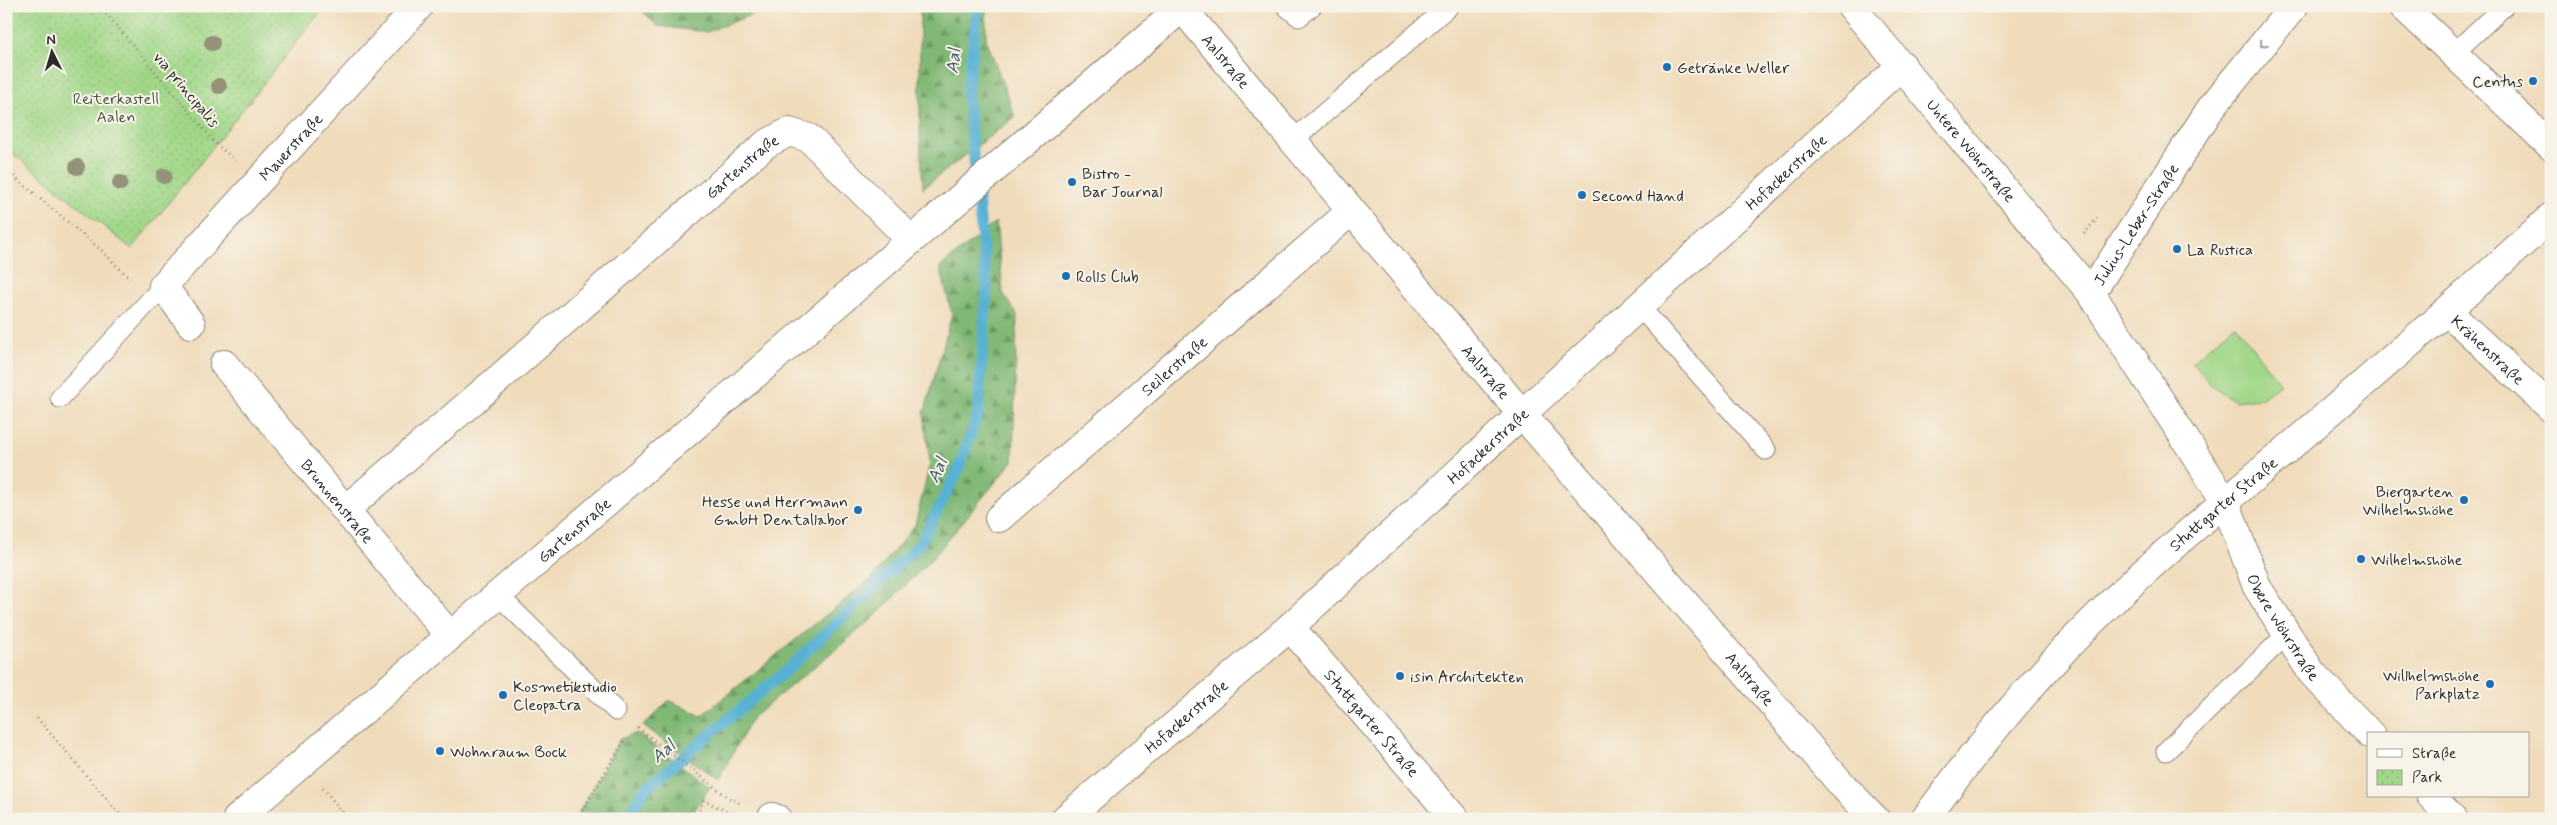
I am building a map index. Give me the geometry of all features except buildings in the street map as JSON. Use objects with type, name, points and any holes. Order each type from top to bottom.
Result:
[{"type":"street","name":"Mauerstraße","points":[[163,286],[419,6]]},
{"type":"street","name":"Untere Wöhrstraße","points":[[1851,6],[2091,293]]},
{"type":"street","name":"Julius-Leber-Straße","points":[[2225,502],[2091,293],[2211,108],[2294,6]]},
{"type":"street","points":[[2403,6],[2551,146]]},
{"type":"street","name":"Aalstraße","points":[[1183,7],[1350,212],[1521,414],[1844,787],[1875,819]]},
{"type":"street","name":"Gartenstraße","points":[[237,819],[1183,7]]},
{"type":"street","name":"Hofackerstraße","points":[[1065,819],[1290,627],[1902,65]]},
{"type":"street","name":"Gartenstraße","points":[[346,509],[503,375],[758,150],[789,132],[809,138],[910,240]]},
{"type":"street","name":"Seilerstraße","points":[[999,518],[1350,212]]},
{"type":"street","name":"Stuttgarter Straße","points":[[1925,819],[2010,709],[2064,650],[2169,548],[2448,312],[2551,217]]},
{"type":"street","points":[[163,286],[191,324]]},
{"type":"street","name":"Krähenstraße","points":[[2448,312],[2551,408]]},
{"type":"street","name":"Brunnenstraße","points":[[224,364],[450,636]]},
{"type":"street","name":"Obere Wöhrstraße","points":[[2225,502],[2257,587],[2312,673],[2368,732]]},
{"type":"street","name":"Stuttgarter Straße","points":[[1290,627],[1455,819]]},
{"type":"street","points":[[2433,798],[2453,819]]},
{"type":"lane","points":[[1286,6],[1299,18],[1312,6]]},
{"type":"lane","points":[[1292,141],[1449,6]]},
{"type":"lane","points":[[2454,53],[2504,6]]},
{"type":"lane","name":"Mauerstraße","points":[[60,398],[163,286]]},
{"type":"lane","points":[[1639,306],[1766,450]]},
{"type":"lane","points":[[498,596],[616,710]]},
{"type":"lane","points":[[2166,751],[2287,634]]},
{"type":"path","name":"via principalis","points":[[100,6],[216,144],[260,182]]},
{"type":"path","points":[[6,170],[113,263]]},
{"type":"path","points":[[37,718],[124,819]]},
{"type":"path","points":[[634,724],[729,798]]},
{"type":"path","points":[[577,819],[629,733]]},
{"type":"path","points":[[302,764],[348,819]]},
{"type":"path","points":[[695,819],[704,800],[741,819]]},
{"type":"green space","name":"Reiterkastell Aalen","points":[[6,6],[325,6],[132,249],[6,148]]},
{"type":"green space","points":[[638,6],[774,6],[707,32],[657,26]]},
{"type":"green space","points":[[920,6],[986,6],[986,38],[1015,117],[923,188],[920,136]]},
{"type":"green space","points":[[996,222],[1003,293],[1017,315],[1013,461],[932,559],[870,621],[753,717],[718,780],[643,726],[669,700],[701,716],[872,578],[915,525],[930,463],[924,414],[952,314],[940,267]]},
{"type":"green space","points":[[2235,324],[2280,384],[2260,398],[2235,401],[2211,385],[2192,362]]},
{"type":"green space","points":[[637,733],[710,787],[689,819],[575,819],[620,739]]},
{"type":"waterway","name":"Aal","points":[[627,819],[645,789],[786,671],[920,544],[957,473],[978,414],[987,288],[967,92],[978,6]]},
{"type":"place","name":"Getränke Weller","points":[[1667,67]]},
{"type":"place","name":"Centus","points":[[2533,81]]},
{"type":"place","name":"Bistro - Bar Journal","points":[[1072,182]]},
{"type":"place","name":"Second Hand","points":[[1582,195]]},
{"type":"place","name":"La Rustica","points":[[2177,249]]},
{"type":"place","name":"Rolls Club","points":[[1066,276]]},
{"type":"place","name":"Biergarten Wilhelmshöhe","points":[[2464,500]]},
{"type":"place","name":"Hesse und Herrmann GmbH Dentallabor","points":[[858,510]]},
{"type":"place","name":"Wilhelmshöhe","points":[[2361,559]]},
{"type":"place","name":"isin Architekten","points":[[1400,676]]},
{"type":"place","name":"Willhelmshöhe Parkplatz","points":[[2490,684]]},
{"type":"place","name":"Kosmetikstudio Cleopatra","points":[[503,695]]},
{"type":"place","name":"Wohnraum Bock","points":[[440,751]]}]
